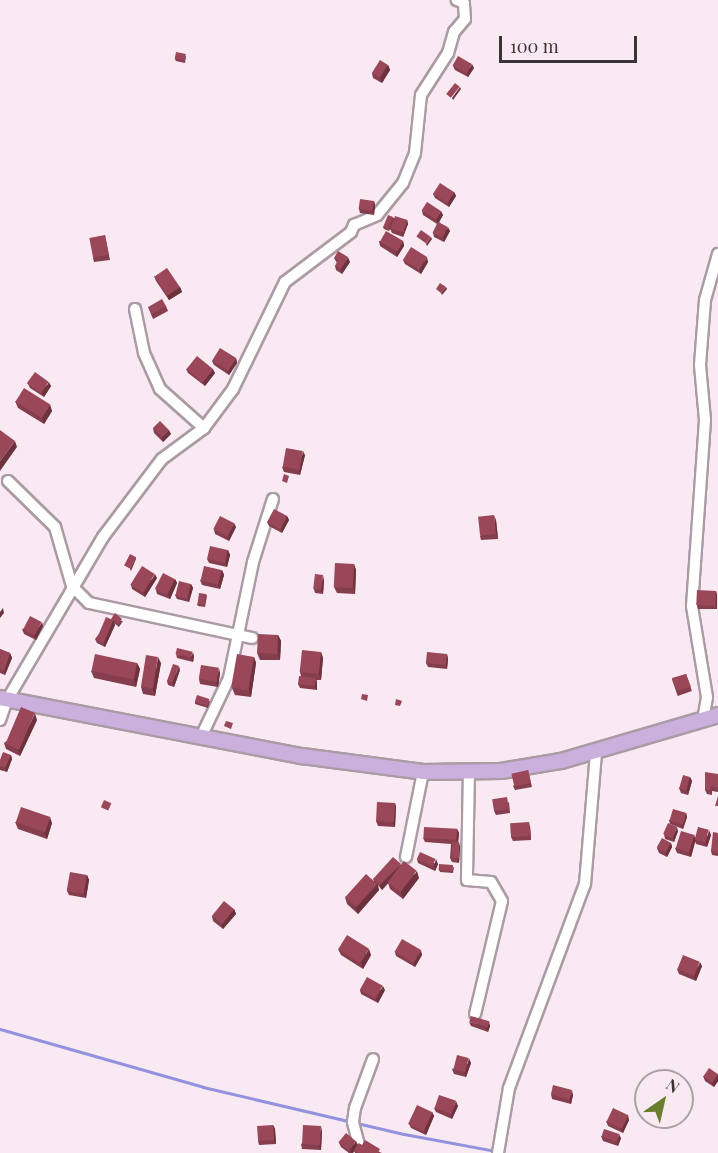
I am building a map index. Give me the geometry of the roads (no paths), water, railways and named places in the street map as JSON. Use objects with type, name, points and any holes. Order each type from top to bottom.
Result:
[{"type":"main road","points":[[3,699],[302,756],[423,772],[501,771],[596,754],[718,716]]},
{"type":"street","points":[[0,720],[3,699],[103,537],[162,459],[204,428],[233,389],[285,282],[351,232],[354,225],[377,215],[403,183],[415,153],[421,95],[448,53],[454,32],[465,19],[464,3],[457,0]]},
{"type":"street","points":[[703,720],[707,697],[692,606],[705,420],[701,354],[705,300],[718,254]]},
{"type":"street","points":[[135,309],[144,353],[160,389],[204,428]]},
{"type":"street","points":[[8,481],[55,527],[72,585],[89,603],[252,638]]},
{"type":"street","points":[[201,737],[229,678],[240,635],[253,561],[273,499]]},
{"type":"street","points":[[498,1153],[509,1088],[585,884],[596,754]]},
{"type":"street","points":[[470,771],[467,880],[491,882],[502,902],[475,1014]]},
{"type":"street","points":[[406,857],[423,772]]},
{"type":"street","points":[[355,1153],[359,1145],[353,1122],[355,1108],[373,1059]]},
{"type":"waterway","points":[[0,1029],[203,1087],[404,1134],[496,1151]]}]
